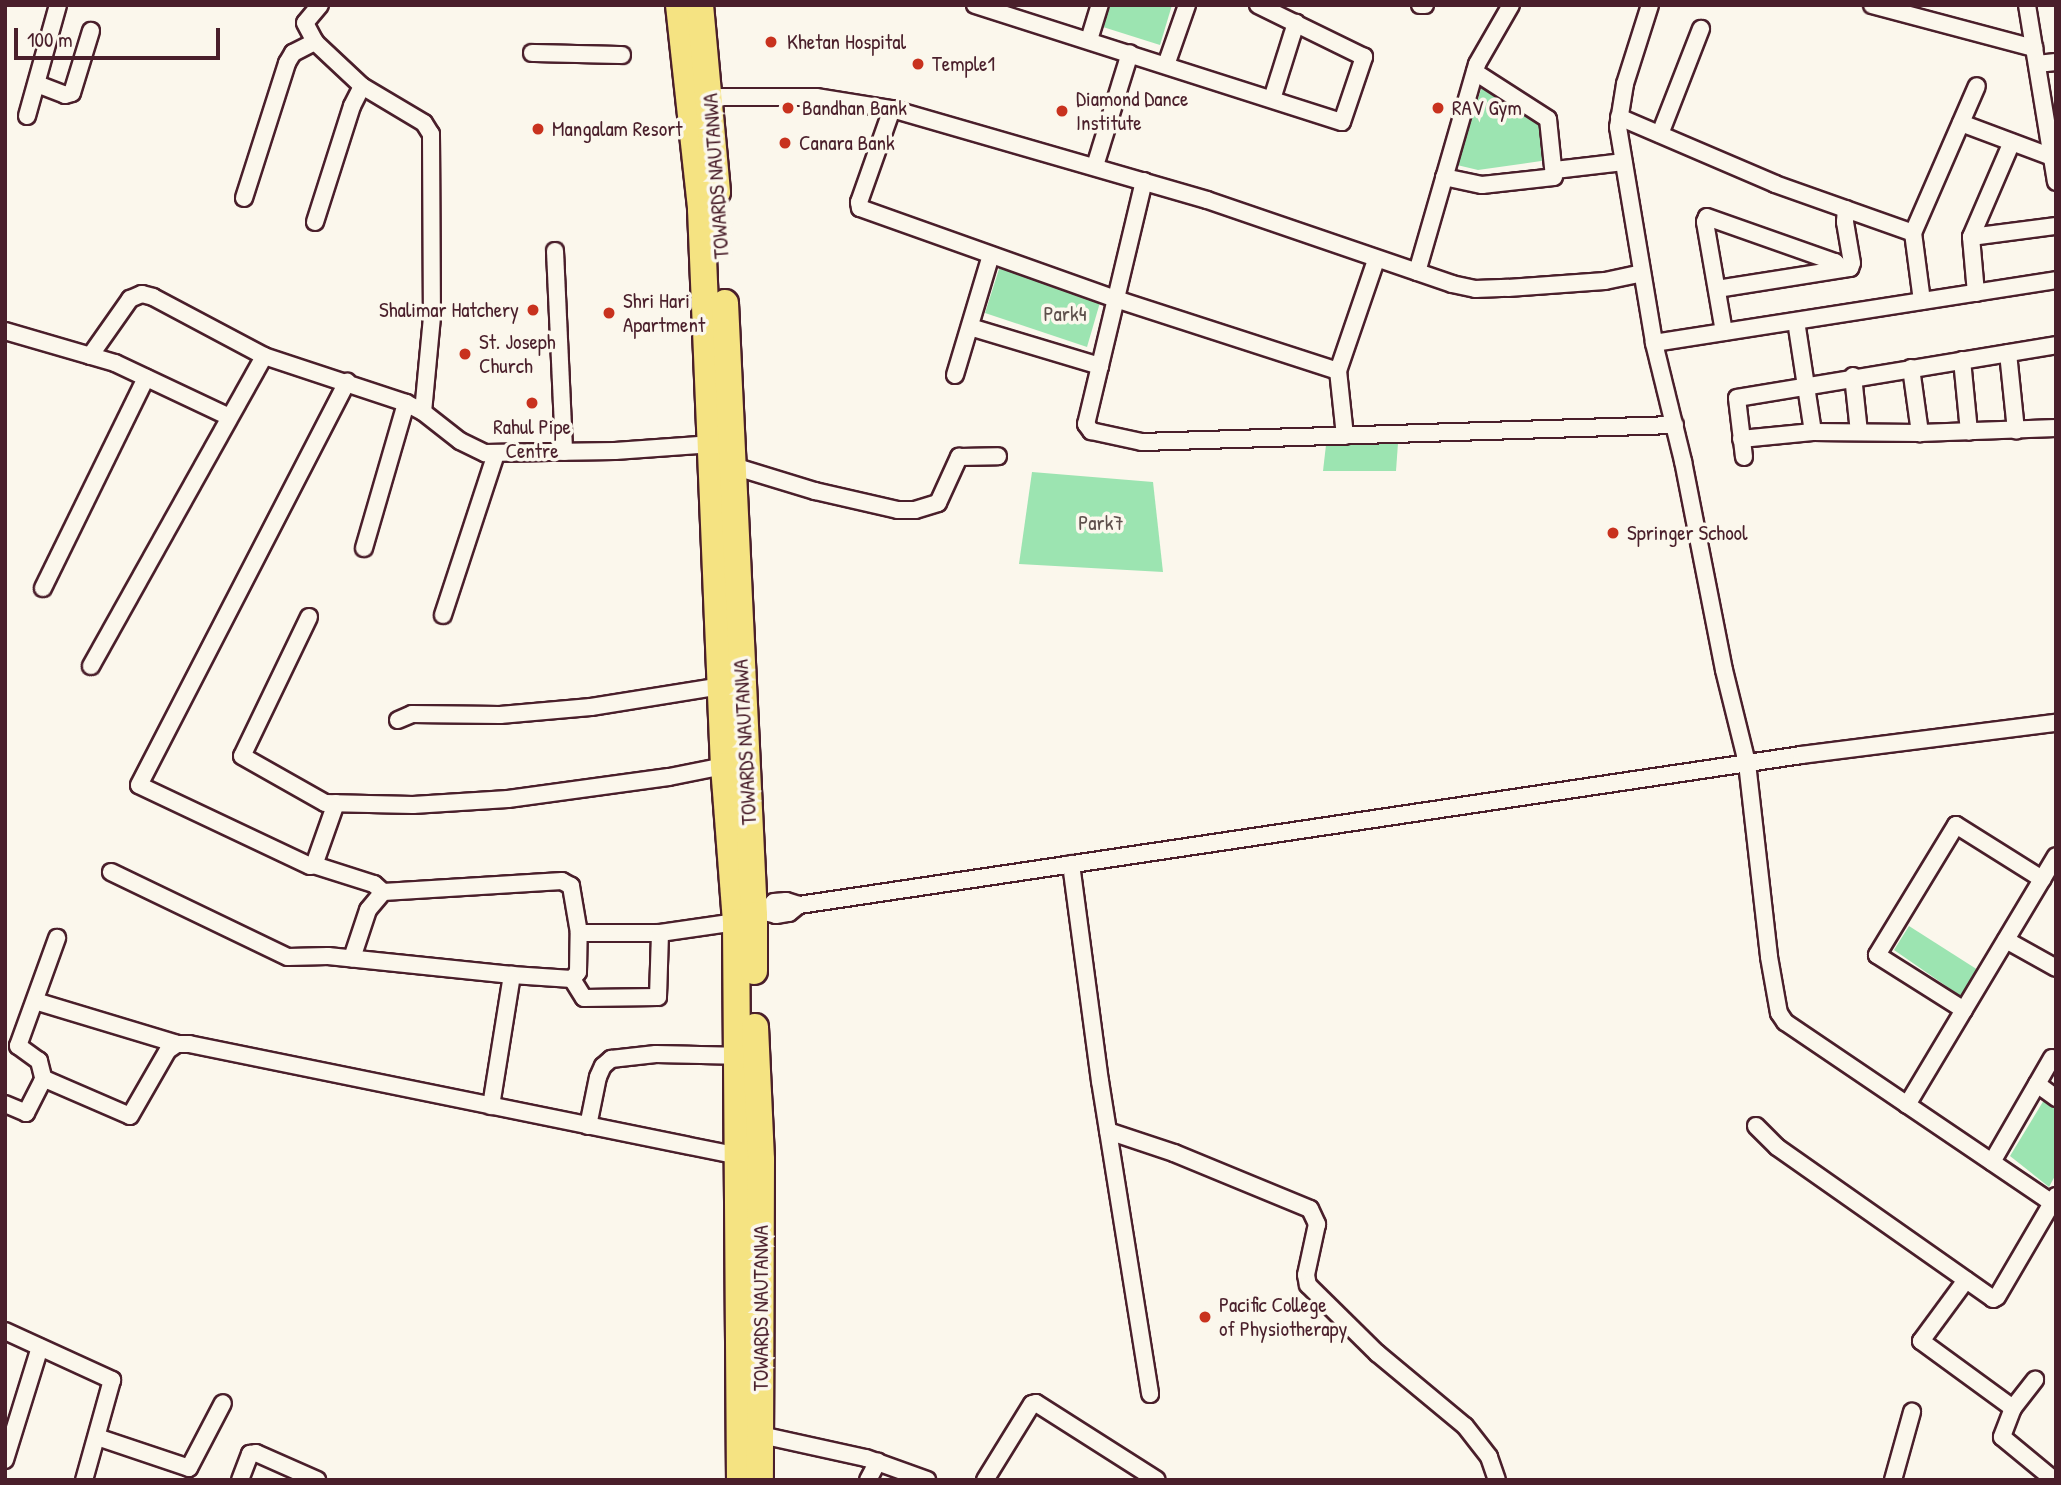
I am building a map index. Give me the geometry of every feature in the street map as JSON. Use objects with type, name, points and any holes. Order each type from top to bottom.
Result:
[{"type":"main road","points":[[679,5],[701,209],[713,444],[724,766],[752,916]]},
{"type":"main road","name":"TOWARDS NAUTANWA","points":[[700,5],[710,97],[728,352],[752,916],[746,1056],[761,1435],[760,1480]]},
{"type":"main road","points":[[740,1480],[750,1158]]},
{"type":"street","points":[[27,116],[58,5]]},
{"type":"street","points":[[320,5],[305,23],[315,42],[362,86],[424,123],[431,134],[432,317],[423,412]]},
{"type":"street","points":[[975,5],[1342,122],[1364,59],[1362,55],[1258,5]]},
{"type":"street","points":[[1089,40],[1100,5]]},
{"type":"street","points":[[1166,65],[1187,5]]},
{"type":"street","points":[[1417,272],[1475,72],[1489,41],[1511,5]]},
{"type":"street","points":[[1650,5],[1625,84],[1618,127],[1654,343],[1675,425],[1747,763],[1769,957],[1779,1013],[1785,1022],[1907,1105],[1992,1162],[2054,1199],[1997,1297],[1993,1299],[1777,1147],[1756,1126]]},
{"type":"street","points":[[1872,5],[2056,62]]},
{"type":"street","points":[[2028,5],[2036,56],[2051,120],[2054,169]]},
{"type":"street","points":[[1272,99],[1296,23]]},
{"type":"street","points":[[1660,134],[1701,29]]},
{"type":"street","points":[[37,84],[65,95],[72,93],[91,31]]},
{"type":"street","points":[[244,198],[287,63],[293,53],[315,42]]},
{"type":"street","points":[[532,52],[622,55]]},
{"type":"street","points":[[1095,166],[1130,53]]},
{"type":"street","points":[[1444,177],[1482,185],[1550,179],[1555,170],[1548,119],[1475,72]]},
{"type":"street","points":[[315,222],[352,106],[362,86]]},
{"type":"street","points":[[1922,301],[1913,233],[1977,86]]},
{"type":"street","points":[[710,97],[816,96],[892,109],[1144,181],[1376,260],[1475,289],[1605,281],[1642,273]]},
{"type":"street","points":[[892,109],[859,202],[860,208],[1116,299],[1338,371]]},
{"type":"street","points":[[1619,117],[1775,184],[1913,233]]},
{"type":"street","points":[[1961,123],[2012,142],[2054,169]]},
{"type":"street","points":[[1976,293],[1971,237],[2012,142]]},
{"type":"street","points":[[1555,170],[1624,162]]},
{"type":"street","points":[[1144,181],[1086,424],[1091,431],[1142,442],[1675,425]]},
{"type":"street","points":[[1717,289],[1850,268],[1852,263],[1844,222],[1846,209]]},
{"type":"street","points":[[1724,332],[1704,222],[1707,217],[1835,262],[1842,269]]},
{"type":"street","points":[[1971,237],[2056,226]]},
{"type":"street","points":[[555,251],[564,452]]},
{"type":"street","points":[[955,375],[991,255]]},
{"type":"street","points":[[1345,436],[1338,371],[1376,260]]},
{"type":"street","points":[[1654,343],[2056,280]]},
{"type":"street","points":[[90,356],[130,299],[142,294],[264,356],[406,403],[474,449],[496,454],[713,444]]},
{"type":"street","points":[[1796,321],[1813,432]]},
{"type":"street","points":[[970,327],[1100,366]]},
{"type":"street","points":[[5,331],[90,356],[146,378],[229,417]]},
{"type":"street","points":[[1744,457],[1736,398],[1853,376],[2056,345]]},
{"type":"street","points":[[2008,353],[2016,431]]},
{"type":"street","points":[[91,666],[264,356]]},
{"type":"street","points":[[1962,360],[1969,432]]},
{"type":"street","points":[[1911,368],[1920,433]]},
{"type":"street","points":[[1853,376],[1859,432]]},
{"type":"street","points":[[43,588],[146,378]]},
{"type":"street","points":[[347,382],[139,785],[310,866],[374,884],[383,892],[562,881],[571,886],[579,933],[578,972],[572,979]]},
{"type":"street","points":[[364,548],[406,403]]},
{"type":"street","points":[[1741,439],[1813,432],[1920,433],[2056,428]]},
{"type":"street","points":[[443,615],[496,454]]},
{"type":"street","points":[[733,466],[815,491],[898,510],[915,510],[938,503],[959,457],[998,456]]},
{"type":"street","points":[[309,617],[242,755],[324,803],[413,805],[508,799],[669,777],[724,766]]},
{"type":"street","points":[[398,720],[412,714],[500,715],[580,708],[722,686]]},
{"type":"street","points":[[579,933],[660,933],[752,916],[774,902],[786,901],[799,905],[1747,763],[2056,723]]},
{"type":"street","points":[[314,865],[336,803]]},
{"type":"street","points":[[1964,1010],[1877,956],[1891,932],[1956,825],[2042,878]]},
{"type":"street","points":[[1907,1105],[2056,856]]},
{"type":"street","points":[[1071,864],[1108,1130],[1150,1394]]},
{"type":"street","points":[[111,872],[288,957],[352,958],[572,979]]},
{"type":"street","points":[[352,958],[368,910],[383,892]]},
{"type":"street","points":[[572,979],[584,998],[652,1000],[658,997],[660,933]]},
{"type":"street","points":[[5,1104],[26,1113],[44,1081],[39,1061],[18,1046],[57,938]]},
{"type":"street","points":[[2006,940],[2056,968]]},
{"type":"street","points":[[491,1106],[512,975]]},
{"type":"street","points":[[35,1001],[177,1044],[190,1044],[750,1158]]},
{"type":"street","points":[[44,1081],[130,1116],[167,1050],[177,1044]]},
{"type":"street","points":[[589,1126],[598,1077],[603,1066],[611,1059],[656,1054],[746,1056]]},
{"type":"street","points":[[1992,1162],[2052,1058]]},
{"type":"street","points":[[2037,1084],[2056,1098]]},
{"type":"street","points":[[1108,1130],[1174,1153],[1310,1209],[1317,1224],[1306,1275],[1308,1285],[1377,1353],[1465,1426],[1489,1457],[1497,1480]]},
{"type":"street","points":[[1966,1280],[1921,1341],[2013,1408]]},
{"type":"street","points":[[5,1331],[112,1381],[84,1480]]},
{"type":"street","points":[[5,1460],[40,1347]]},
{"type":"street","points":[[2035,1380],[2013,1408],[2002,1437],[2054,1480]]},
{"type":"street","points":[[97,1437],[188,1468],[223,1403]]},
{"type":"street","points":[[985,1480],[1032,1404],[1036,1403],[1157,1480]]},
{"type":"street","points":[[1893,1480],[1912,1412]]},
{"type":"street","points":[[761,1435],[878,1461],[927,1480]]},
{"type":"street","points":[[240,1480],[250,1454],[256,1453],[317,1480]]},
{"type":"street","points":[[868,1480],[878,1461]]},
{"type":"green space","points":[[1109,5],[1172,5],[1160,45],[1103,27]]},
{"type":"green space","points":[[1483,83],[1543,123],[1548,160],[1478,170],[1457,165]]},
{"type":"green space","name":"Park4","points":[[1000,266],[1101,299],[1087,347],[985,313]]},
{"type":"green space","points":[[1398,443],[1396,471],[1323,471],[1326,445]]},
{"type":"green space","name":"Park7","points":[[1032,472],[1153,482],[1163,572],[1019,564]]},
{"type":"green space","points":[[1909,926],[1978,970],[1962,997],[1894,950]]},
{"type":"green space","points":[[2044,1100],[2056,1109],[2056,1174],[2049,1187],[2010,1156]]},
{"type":"place","name":"Khetan Hospital","points":[[771,42]]},
{"type":"place","name":"Temple1","points":[[918,64]]},
{"type":"place","name":"Bandhan Bank","points":[[788,108]]},
{"type":"place","name":"RAV Gym","points":[[1438,108]]},
{"type":"place","name":"Diamond Dance Institute","points":[[1062,111]]},
{"type":"place","name":"Mangalam Resort","points":[[538,129]]},
{"type":"place","name":"Canara Bank","points":[[785,143]]},
{"type":"place","name":"Shalimar Hatchery","points":[[533,310]]},
{"type":"place","name":"Shri Hari Apartment","points":[[609,313]]},
{"type":"place","name":"St. Joseph Church","points":[[465,354]]},
{"type":"place","name":"Rahul Pipe Centre","points":[[532,403]]},
{"type":"place","name":"Springer School","points":[[1613,533]]},
{"type":"place","name":"Pacific College of Physiotherapy","points":[[1205,1317]]}]
